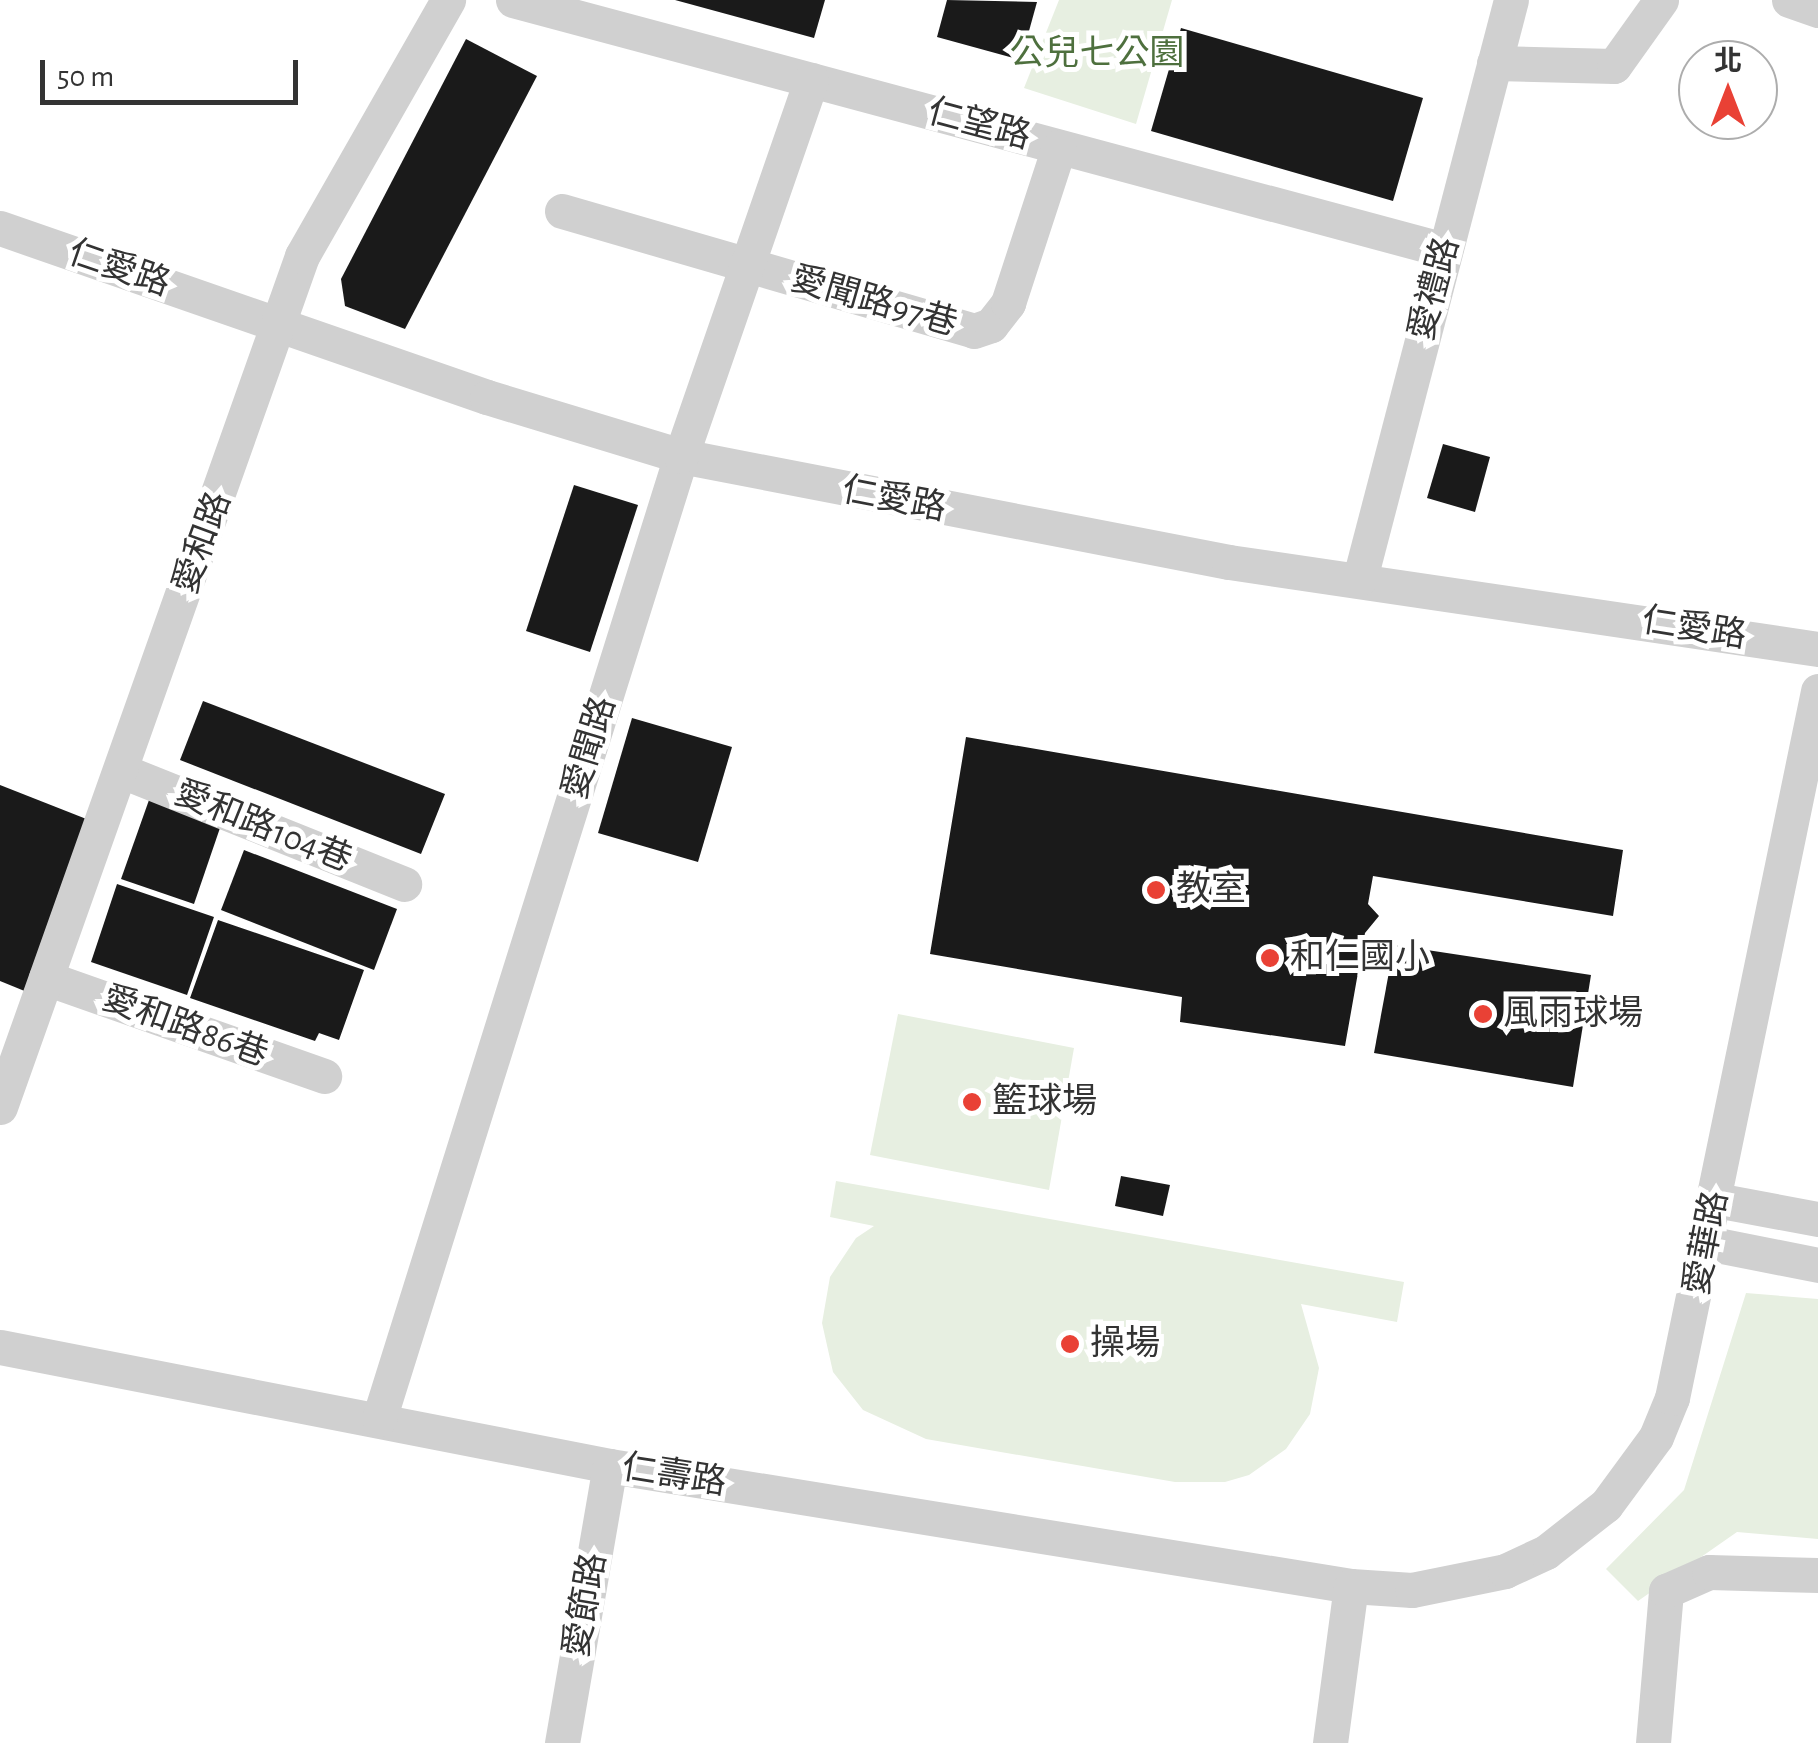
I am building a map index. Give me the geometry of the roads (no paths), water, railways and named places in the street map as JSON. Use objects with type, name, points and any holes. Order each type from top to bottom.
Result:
[{"type":"street","name":"愛和路","points":[[0,1107],[282,325],[302,256],[448,0]]},
{"type":"street","name":"仁望路","points":[[513,0],[1445,250]]},
{"type":"street","name":"愛禮路","points":[[1360,578],[1511,0]]},
{"type":"street","points":[[1494,64],[1614,66],[1660,0]]},
{"type":"street","points":[[1788,0],[1818,10]]},
{"type":"street","name":"愛聞路","points":[[379,1419],[681,456],[811,80]]},
{"type":"street","name":"愛聞路97巷","points":[[562,211],[974,331],[991,325],[1008,303],[1058,146]]},
{"type":"street","name":"仁愛路","points":[[0,228],[681,456],[1191,555],[1818,648]]},
{"type":"street","name":"愛華路","points":[[1351,1586],[1412,1590],[1505,1571],[1560,1542],[1606,1506],[1656,1437],[1672,1398],[1707,1243],[1818,691]]},
{"type":"street","name":"愛和路104巷","points":[[122,770],[404,884]]},
{"type":"street","name":"愛和路86巷","points":[[46,978],[324,1076]]},
{"type":"street","points":[[1716,1200],[1818,1219]]},
{"type":"street","points":[[1707,1243],[1818,1264]]},
{"type":"street","name":"仁壽路","points":[[0,1347],[610,1466],[1351,1586]]},
{"type":"street","name":"愛節路","points":[[562,1743],[610,1466]]},
{"type":"street","points":[[1653,1743],[1666,1592],[1708,1572],[1818,1576]]},
{"type":"street","points":[[1330,1743],[1351,1586]]},
{"type":"place","name":"教室","points":[[1156,890]]},
{"type":"place","name":"和仁國小","points":[[1270,958]]},
{"type":"place","name":"風雨球場","points":[[1483,1014]]},
{"type":"place","name":"籃球場","points":[[972,1102]]},
{"type":"place","name":"操場","points":[[1070,1344]]},
{"type":"park label","name":"公兒七公園","points":[[1097,54]]}]
